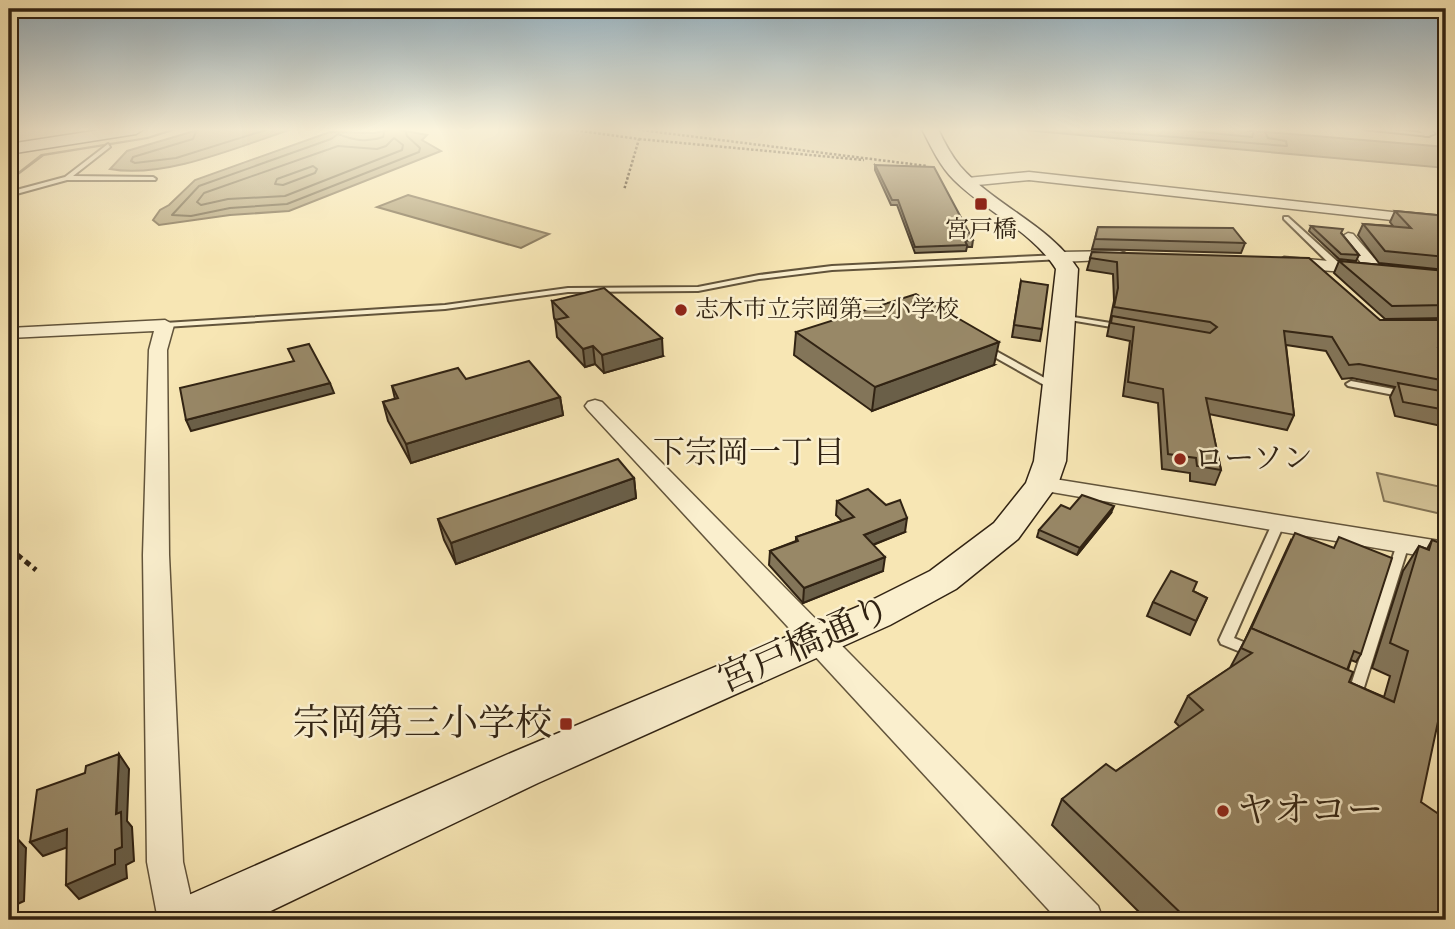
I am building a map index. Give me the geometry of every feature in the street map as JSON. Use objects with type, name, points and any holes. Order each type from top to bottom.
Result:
[{"type":"street","points":[[958,172],[1060,257],[1137,257]]},
{"type":"street","points":[[976,172],[1446,222]]},
{"type":"street","points":[[1348,237],[1371,266],[1446,278]]},
{"type":"street","name":"宮戸橋通り","points":[[194,920],[511,775],[876,615],[952,574],[1006,531],[1026,508],[1042,484],[1051,460],[1067,269],[1060,257]]},
{"type":"street","points":[[1270,261],[1309,263],[1332,273],[1371,266],[1446,271]]},
{"type":"street","points":[[9,333],[165,325],[158,350],[156,555],[165,862],[177,920]]},
{"type":"street","points":[[595,406],[1084,920]]},
{"type":"street","points":[[1042,484],[1446,551]]},
{"type":"lane","points":[[67,178],[74,172]]},
{"type":"lane","points":[[9,194],[67,178],[153,178]]},
{"type":"lane","points":[[1286,218],[1332,273]]},
{"type":"lane","points":[[165,325],[445,307],[568,290],[698,289],[759,277],[832,268],[1060,257]]},
{"type":"lane","points":[[1064,317],[1128,328]]},
{"type":"lane","points":[[975,342],[1058,390]]},
{"type":"lane","points":[[1352,384],[1419,397]]},
{"type":"lane","points":[[1261,656],[1226,640],[1278,524]]},
{"type":"lane","points":[[1343,692],[1354,698],[1402,544]]},
{"type":"path","points":[[624,190],[629,172]]},
{"type":"path","points":[[9,548],[36,570]]},
{"type":"shaded area","points":[[1377,473],[1446,488],[1446,515],[1384,501]]},
{"type":"water","points":[[217,172],[387,172],[289,211],[230,215],[159,225],[153,220],[160,210],[195,180]]},
{"type":"water","points":[[408,195],[549,234],[521,248],[377,207]]},
{"type":"building","points":[[879,172],[937,172],[973,240],[965,241],[967,245],[915,247],[898,200],[892,200]]},
{"type":"building","points":[[1395,211],[1446,216],[1446,257],[1385,251],[1363,224],[1411,228]]},
{"type":"building","points":[[1311,226],[1343,229],[1341,233],[1359,255],[1341,254]]},
{"type":"building","points":[[1098,227],[1233,228],[1245,243],[1095,239]]},
{"type":"building","points":[[1092,252],[1309,258],[1380,320],[1446,320],[1446,346],[1439,348],[1446,352],[1446,381],[1359,364],[1349,365],[1332,337],[1284,331],[1294,415],[1206,398],[1221,470],[1197,466],[1196,458],[1168,454],[1163,389],[1128,382],[1134,327],[1111,323],[1112,316],[1210,333],[1217,327],[1210,322],[1114,307],[1118,288],[1117,262],[1090,258]]},
{"type":"building","points":[[1339,261],[1446,271],[1446,305],[1392,306]]},
{"type":"building","points":[[1021,281],[1048,285],[1042,329],[1014,325]]},
{"type":"building","points":[[604,288],[662,338],[602,355],[593,346],[583,349],[555,320],[568,317],[552,301]]},
{"type":"building","points":[[916,294],[999,342],[875,387],[796,332]]},
{"type":"building","points":[[309,344],[330,383],[186,420],[180,388],[294,361],[288,349]]},
{"type":"building","points":[[529,361],[560,397],[406,444],[383,402],[398,398],[392,386],[458,368],[466,379]]},
{"type":"building","points":[[1398,383],[1446,392],[1446,410],[1403,402]]},
{"type":"building","points":[[618,459],[634,478],[451,543],[438,519]]},
{"type":"building","points":[[868,489],[886,505],[900,500],[907,518],[864,535],[885,557],[804,588],[770,551],[798,541],[796,537],[854,517],[837,501]]},
{"type":"building","points":[[1082,495],[1114,506],[1080,548],[1039,530],[1061,505],[1070,509]]},
{"type":"building","points":[[1295,533],[1334,548],[1339,537],[1392,558],[1361,654],[1354,651],[1347,670],[1251,628]]},
{"type":"building","name":"ヤオコー","points":[[1432,540],[1446,545],[1446,662],[1442,682],[1446,684],[1421,802],[1446,819],[1446,920],[1188,920],[1062,799],[1106,764],[1116,771],[1203,710],[1188,696],[1252,653],[1241,648],[1251,628],[1353,672],[1349,682],[1394,702],[1408,651],[1390,643],[1419,546],[1429,550]]},
{"type":"building","points":[[1171,571],[1197,582],[1193,591],[1207,598],[1196,621],[1153,602]]},
{"type":"building","points":[[119,754],[116,814],[121,812],[122,847],[115,850],[115,864],[66,885],[67,829],[30,842],[37,790],[85,773],[86,766]]},
{"type":"building","points":[[13,834],[10,887],[9,887],[9,836]]},
{"type":"waterway","points":[[9,181],[20,172]]},
{"type":"place","name":"宮戸橋","points":[[981,204]]},
{"type":"place","name":"志木市立宗岡第三小学校","points":[[681,310]]},
{"type":"place","name":"ローソン","points":[[1180,459]]},
{"type":"place","name":"宗岡第三小学校","points":[[566,724]]},
{"type":"place","name":"ヤオコー","points":[[1223,811]]},
{"type":"district","name":"下宗岡一丁目","points":[[749,454]]}]
